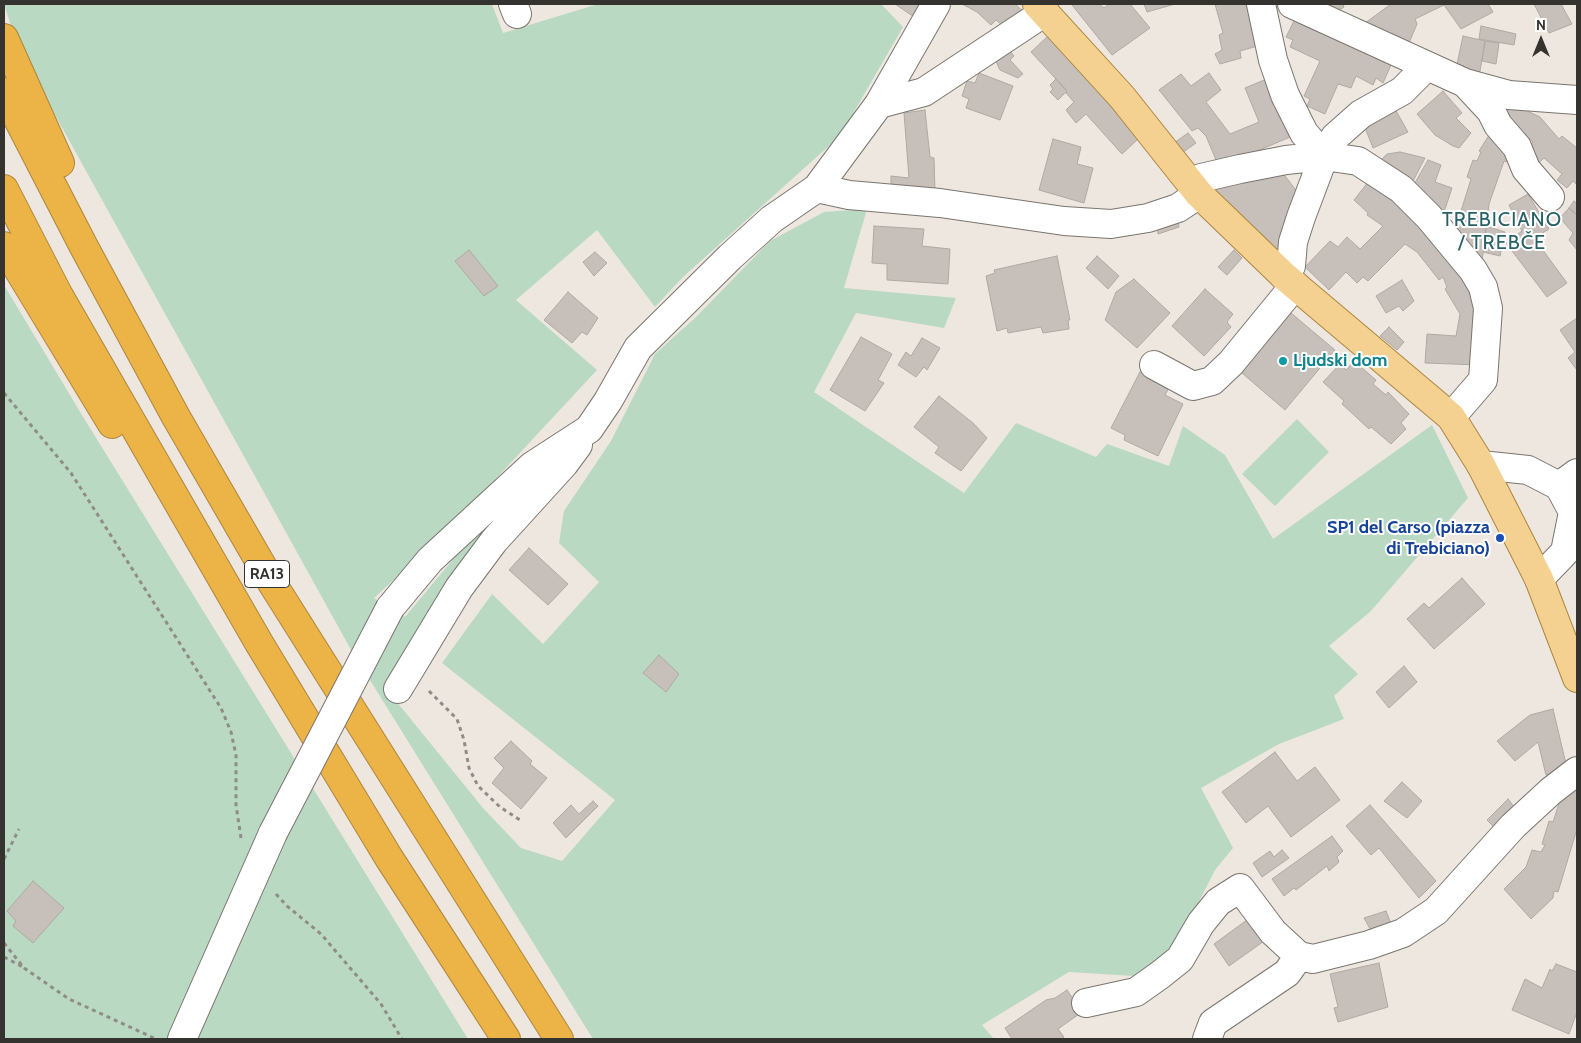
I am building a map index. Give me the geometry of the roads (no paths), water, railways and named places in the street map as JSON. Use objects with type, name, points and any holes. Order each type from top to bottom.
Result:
[{"type":"highway","points":[[4,38],[59,161],[130,300],[375,744]]},
{"type":"highway","name":"RA13","points":[[4,92],[84,247],[176,417],[272,582],[375,744],[502,952],[559,1039]]},
{"type":"highway","name":"RA13","points":[[4,189],[58,294],[259,643],[389,858],[506,1039]]},
{"type":"highway","points":[[4,246],[124,443],[259,643]]},
{"type":"main road","points":[[1041,8],[1122,97],[1195,189],[1289,280],[1326,309],[1450,417],[1481,465],[1539,579],[1577,678]]},
{"type":"street","points":[[403,680],[459,588],[488,549],[564,464],[608,401],[638,348],[758,231],[817,188],[880,104],[936,4]]},
{"type":"street","points":[[1261,4],[1274,60],[1285,95],[1304,133],[1324,156]]},
{"type":"street","points":[[1292,4],[1465,83],[1508,95],[1577,100]]},
{"type":"street","points":[[880,104],[924,92],[1041,8]]},
{"type":"street","points":[[1154,365],[1193,386],[1212,381],[1232,363],[1289,280],[1293,242],[1324,156],[1335,137],[1361,114],[1402,91],[1427,66]]},
{"type":"street","points":[[1465,83],[1491,111],[1498,125],[1517,147],[1526,169],[1550,197]]},
{"type":"street","points":[[817,188],[849,196],[976,208],[1064,221],[1111,224],[1148,218],[1178,208],[1195,189],[1201,178],[1286,160],[1324,156],[1358,161],[1401,190],[1429,218],[1474,270],[1483,287],[1488,308],[1483,380],[1450,417]]},
{"type":"street","points":[[182,1039],[273,833],[390,608],[430,560],[532,466],[589,429]]},
{"type":"street","points":[[1481,465],[1528,470],[1568,479],[1573,512],[1571,554],[1539,579]]},
{"type":"street","points":[[1086,1003],[1136,992],[1160,975],[1180,959],[1201,923],[1218,902],[1240,888],[1273,932],[1298,956],[1313,959],[1369,945],[1409,928],[1436,910],[1513,826],[1550,791],[1577,771]]},
{"type":"street","points":[[1207,1039],[1213,1024],[1287,974],[1298,956]]},
{"type":"place","name":"Ljudski dom","points":[[1283,361]]},
{"type":"place","name":"SP1 del Carso (piazza di Trebiciano)","points":[[1500,538]]},
{"type":"district","name":"TREBICIANO / TREBČE","points":[[1502,232]]}]
